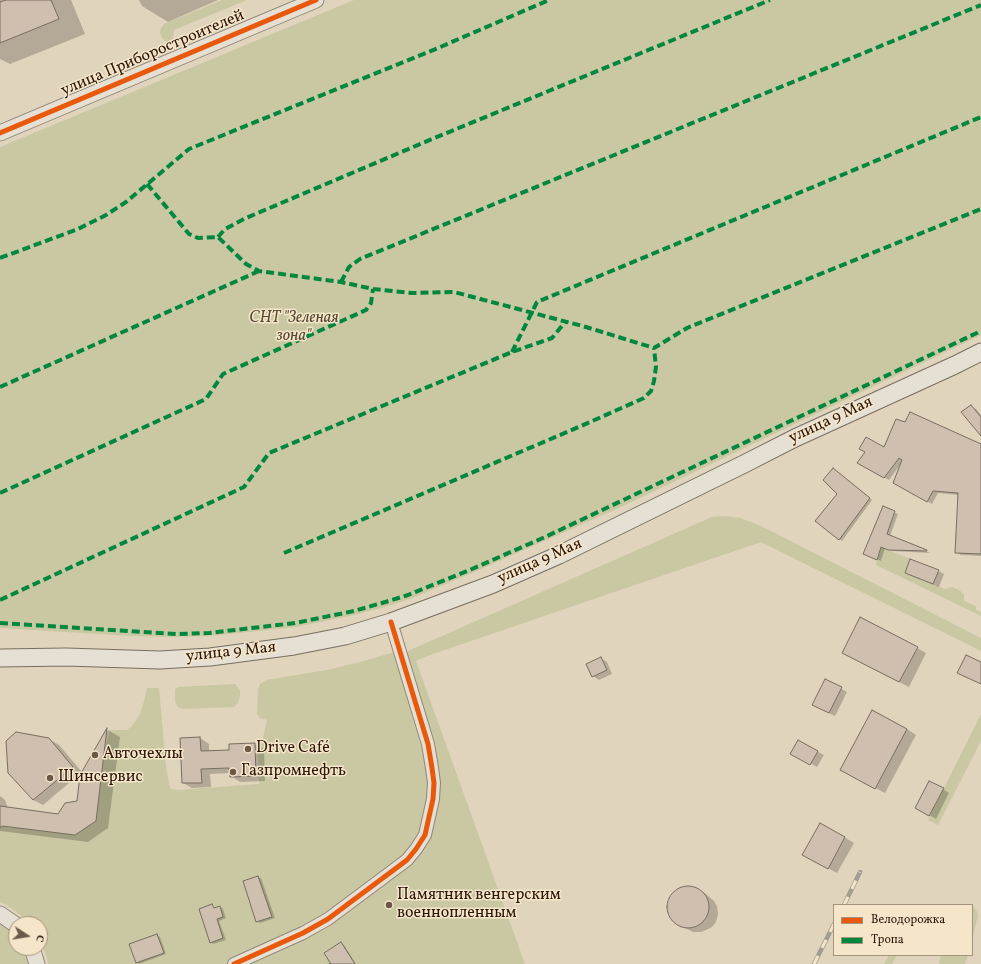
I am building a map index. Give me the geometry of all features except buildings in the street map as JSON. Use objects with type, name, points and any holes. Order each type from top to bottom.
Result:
[{"type":"main road","name":"улица 9 Мая","points":[[0,658],[66,657],[160,660],[239,654],[294,646],[345,636],[392,622],[493,584],[559,555],[794,438],[981,352]]},
{"type":"main road","name":"улица 9 Мая","points":[[0,649],[66,657]]},
{"type":"street","name":"улица Приборостроителей","points":[[0,133],[316,0]]},
{"type":"street","points":[[234,964],[303,933],[328,919],[407,860],[425,835],[433,800],[434,783],[432,768],[428,744],[392,622]]},
{"type":"green space","points":[[222,0],[247,0],[174,30],[172,44],[166,42],[162,38],[160,33],[164,24]]},
{"type":"green space","name":"СНТ \"Зеленая зона\"","points":[[354,0],[981,0],[981,335],[619,508],[472,573],[410,599],[385,607],[296,627],[210,636],[131,636],[0,628],[0,147]]},
{"type":"green space","points":[[724,516],[740,518],[761,526],[981,638],[981,651],[761,542],[427,656],[416,661],[525,964],[247,964],[408,863],[437,799],[406,656],[408,651],[712,517]]},
{"type":"green space","points":[[881,547],[910,559],[905,573],[945,589],[952,587],[959,590],[964,594],[964,601],[976,606],[976,610],[981,612],[981,616],[876,565]]},
{"type":"green space","points":[[394,652],[408,696],[430,784],[424,824],[413,846],[328,914],[228,964],[48,964],[46,956],[48,956],[48,916],[21,916],[7,905],[0,902],[0,826],[75,835],[95,821],[106,743],[110,730],[127,730],[132,726],[140,714],[147,688],[159,688],[166,767],[171,789],[177,790],[259,784],[257,739],[263,738],[267,720],[260,718],[257,714],[258,689],[260,684],[266,680],[327,670]]},
{"type":"green space","points":[[235,684],[240,690],[240,696],[238,703],[234,707],[183,709],[178,707],[175,702],[175,689],[178,687]]},
{"type":"green space","points":[[981,714],[981,741],[938,825],[928,820]]},
{"type":"green space","points":[[973,907],[977,911],[978,916],[973,935]]},
{"type":"green space","points":[[0,924],[8,930],[8,956],[25,956],[28,964],[0,964]]},
{"type":"green space","points":[[888,956],[896,956],[892,964],[884,964]]},
{"type":"green space","points":[[941,956],[968,956],[965,964],[939,964]]},
{"type":"railway","points":[[844,904],[860,872]]},
{"type":"railway","points":[[814,964],[833,926]]},
{"type":"marked path","points":[[0,258],[78,229],[106,215],[126,202],[189,149],[438,48],[549,0]]},
{"type":"marked path","points":[[218,237],[225,229],[246,218],[432,139],[770,0]]},
{"type":"marked path","points":[[341,282],[349,267],[360,259],[981,5]]},
{"type":"marked path","points":[[512,352],[537,302],[981,117]]},
{"type":"marked path","points":[[147,184],[189,234],[198,238],[218,237],[246,264],[259,271],[341,282],[373,289],[412,293],[454,292],[586,327],[654,348],[687,328],[981,209]]},
{"type":"marked path","points":[[0,387],[259,271]]},
{"type":"marked path","points":[[0,493],[206,399],[223,374],[366,310],[371,303],[373,289]]},
{"type":"marked path","points":[[0,600],[244,487],[269,453],[512,352],[552,338],[566,321]]},
{"type":"marked path","points":[[0,623],[177,634],[209,633],[295,623],[354,611],[382,603],[408,595],[545,537],[981,331]]},
{"type":"marked path","points":[[284,553],[644,398],[651,391],[654,381],[656,367],[654,348]]},
{"type":"cycle path","points":[[0,133],[316,0]]},
{"type":"cycle path","points":[[234,964],[303,933],[328,919],[407,860],[425,835],[433,799],[434,783],[432,768],[428,744],[391,622]]},
{"type":"place","name":"Drive Café","points":[[248,749]]},
{"type":"place","name":"Авточехлы","points":[[95,755]]},
{"type":"place","name":"Газпромнефть","points":[[233,772]]},
{"type":"place","name":"Шинсервис","points":[[50,778]]},
{"type":"place","name":"Памятник венгерским военнопленным","points":[[389,905]]}]
